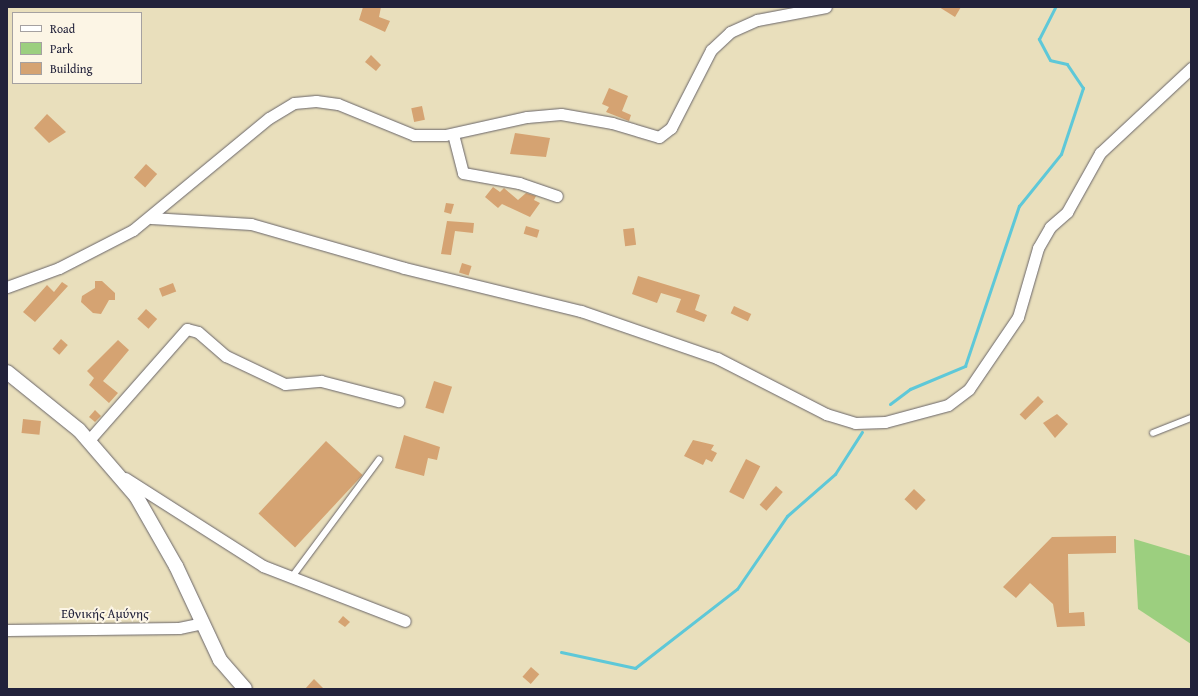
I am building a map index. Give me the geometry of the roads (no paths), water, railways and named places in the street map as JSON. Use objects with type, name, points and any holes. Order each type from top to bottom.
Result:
[{"type":"street","points":[[7,287],[73,262],[151,218],[268,118],[294,103],[310,100],[338,104],[408,134],[453,134],[527,117],[561,114],[612,123],[651,137],[663,136],[671,128],[711,50],[730,32],[757,20],[826,7]]},
{"type":"street","points":[[151,218],[250,224],[404,268],[581,311],[717,358],[826,414],[855,423],[885,422],[944,407],[969,389],[1018,316],[1038,248],[1050,227],[1067,212],[1100,153],[1191,68]]},
{"type":"street","points":[[453,134],[463,173],[519,183],[557,196]]},
{"type":"street","points":[[89,440],[188,329],[198,332],[226,356],[285,384],[321,381],[398,401]]},
{"type":"street","points":[[7,372],[89,440],[121,475],[155,525],[224,666],[244,689]]},
{"type":"street","points":[[121,475],[248,557],[292,577],[405,621]]},
{"type":"street","name":"Εθνικής Αμύνης","points":[[7,630],[178,628],[203,623]]},
{"type":"lane","points":[[1153,433],[1191,418]]},
{"type":"lane","points":[[292,577],[379,460]]},
{"type":"waterway","points":[[890,404],[910,389],[965,366],[1019,206],[1061,154],[1083,88],[1067,64],[1050,60],[1039,39],[1055,7]]},
{"type":"waterway","points":[[561,652],[635,668],[737,589],[787,516],[835,474],[862,432]]}]
